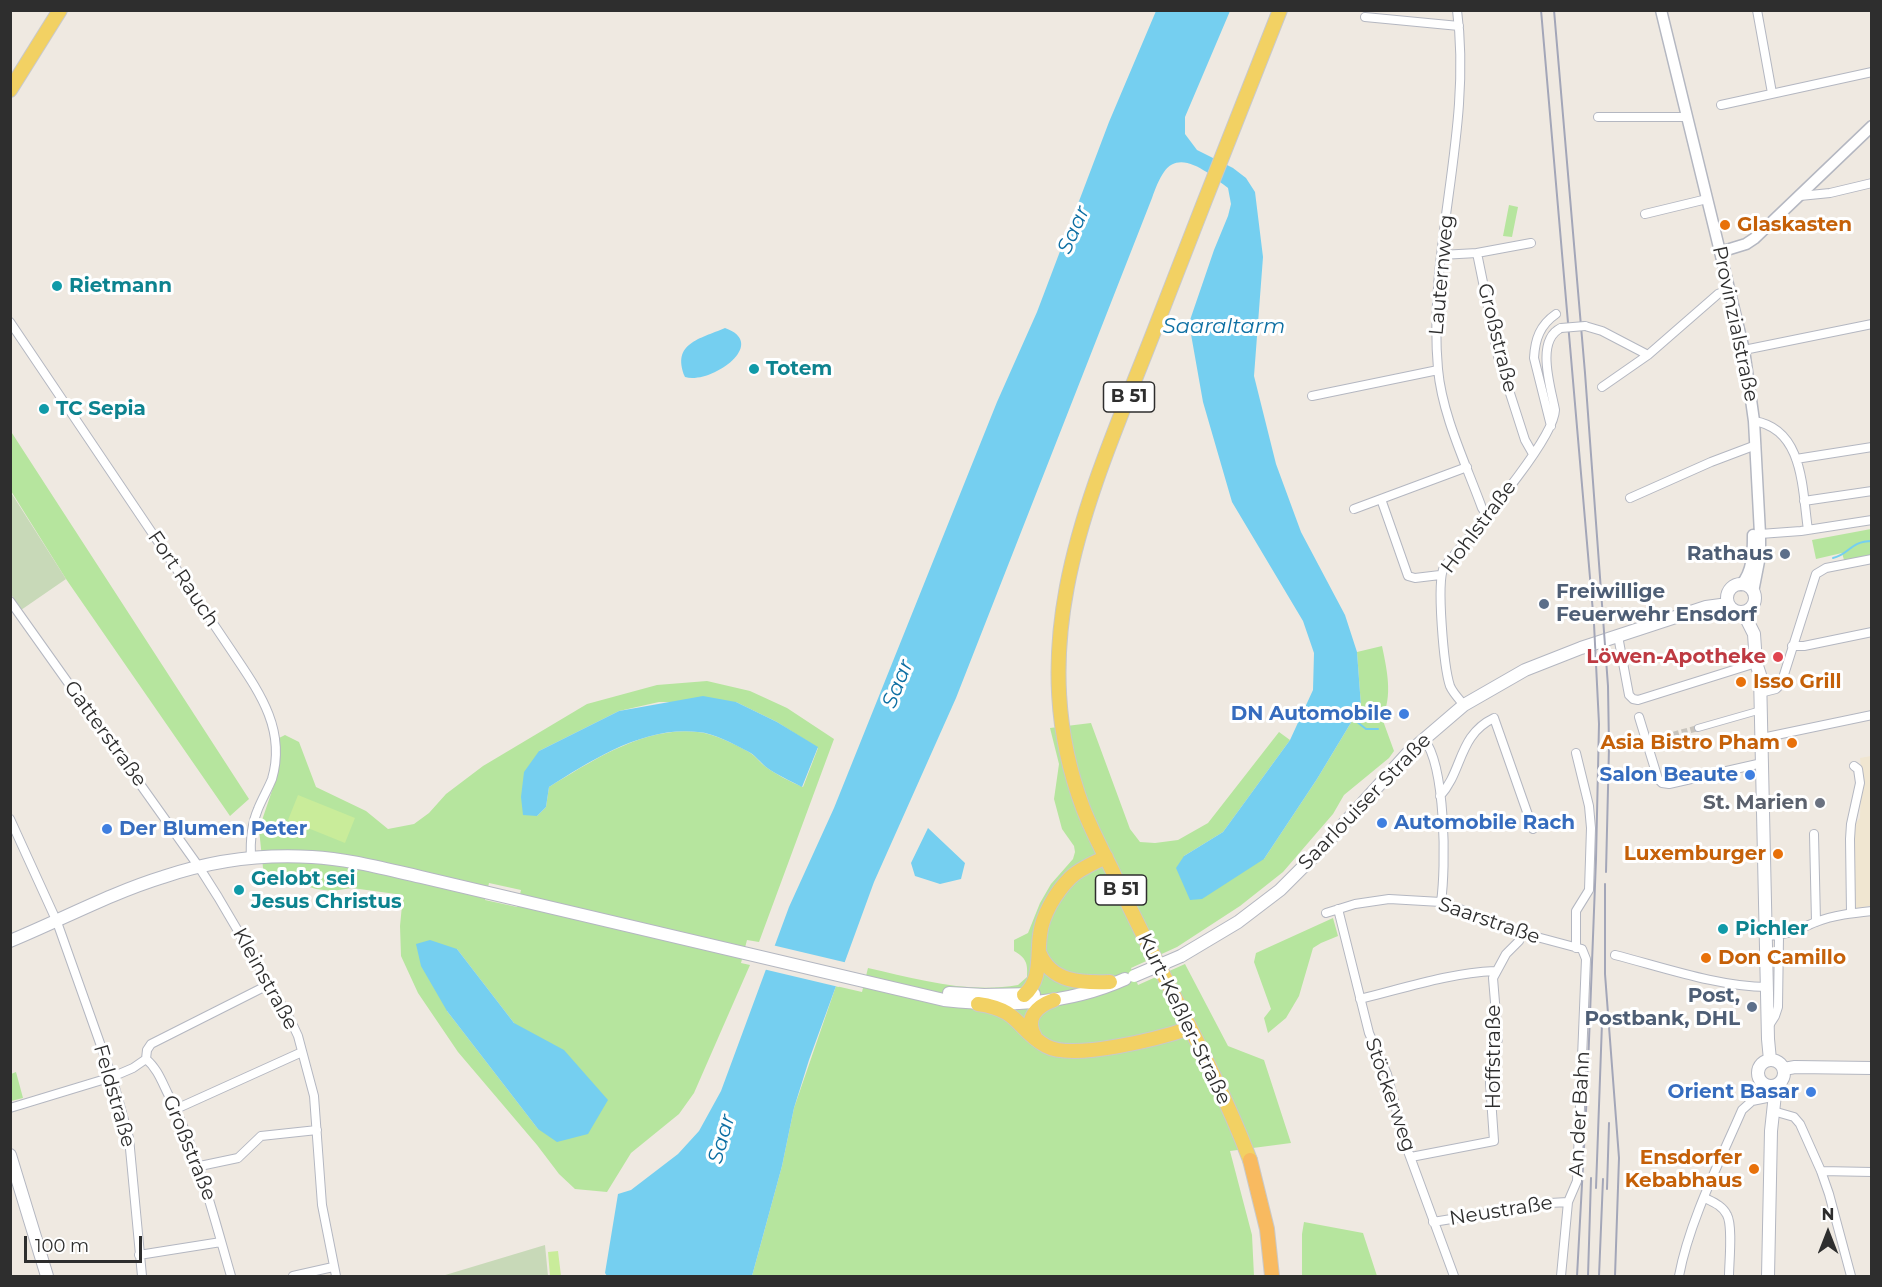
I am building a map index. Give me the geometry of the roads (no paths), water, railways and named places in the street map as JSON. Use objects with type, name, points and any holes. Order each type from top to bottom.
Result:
[{"type":"highway","name":"B 51","points":[[1250,1160],[1266,1220],[1272,1276]]},
{"type":"main road","points":[[10,90],[60,10]]},
{"type":"main road","name":"Kurt-Keßler-Straße","points":[[1250,1160],[1239,1130],[1083,809],[1063,726],[1059,660],[1063,601],[1079,532],[1206,196],[1280,10]]},
{"type":"main road","points":[[1750,603],[1736,611],[1728,600],[1732,588],[1741,585],[1748,587],[1754,634],[1758,669],[1760,693],[1773,936],[1767,987],[1770,1060]]},
{"type":"main road","name":"Saarlouiser Straße","points":[[1130,978],[1181,956],[1212,939],[1280,890],[1321,849],[1408,753],[1464,705],[1525,670],[1581,648],[1728,600]]},
{"type":"main road","points":[[10,941],[144,883],[199,867],[251,859],[312,857],[343,861],[519,899],[944,1000],[1003,1010],[1013,1016],[1036,1039],[1054,1050],[1082,1051],[1156,1039],[1190,1028]]},
{"type":"main road","points":[[1024,995],[1035,981],[1040,932],[1045,914],[1070,878],[1106,857]]},
{"type":"main road","points":[[1039,952],[1050,968],[1068,979],[1080,982],[1110,982]]},
{"type":"main road","points":[[897,988],[984,995],[1024,995],[1060,992],[1130,978]]},
{"type":"main road","points":[[978,1004],[1054,1000],[1086,994],[1130,978]]},
{"type":"main road","points":[[1036,1039],[1030,1023],[1032,1015],[1037,1007],[1054,1000]]},
{"type":"main road","points":[[1771,1085],[1759,1079],[1758,1070],[1762,1062],[1770,1060],[1779,1062],[1784,1069],[1782,1080],[1771,1085],[1767,1098],[1771,1131]]},
{"type":"main road","points":[[1784,1069],[1796,1067],[1872,1068]]},
{"type":"main road","points":[[1768,1276],[1773,1111],[1771,1085]]},
{"type":"main road","points":[[10,1155],[14,1176],[47,1276]]},
{"type":"street","name":"Lauternweg","points":[[1457,10],[1461,54],[1457,120],[1441,255],[1436,320],[1438,370],[1444,401],[1482,508],[1487,515]]},
{"type":"street","name":"Provinzialstraße","points":[[1661,10],[1744,350],[1754,421],[1760,534],[1760,556],[1750,603]]},
{"type":"street","points":[[1756,10],[1772,93]]},
{"type":"street","points":[[1365,17],[1459,26]]},
{"type":"street","points":[[1721,105],[1872,72]]},
{"type":"street","points":[[1598,117],[1688,117]]},
{"type":"street","points":[[1720,252],[1746,244],[1800,196],[1872,126]]},
{"type":"street","points":[[1822,174],[1830,193]]},
{"type":"street","points":[[1800,196],[1830,193],[1872,183]]},
{"type":"street","points":[[1645,214],[1707,199]]},
{"type":"street","points":[[1441,255],[1477,253],[1531,243]]},
{"type":"street","name":"Großstraße","points":[[1477,253],[1498,356],[1524,440],[1533,454]]},
{"type":"street","points":[[1602,387],[1648,355],[1718,294],[1729,289]]},
{"type":"street","points":[[1551,426],[1534,358],[1534,346],[1543,325],[1556,314]]},
{"type":"street","name":"Fort Rauch","points":[[10,322],[231,650],[269,712],[273,727],[274,767],[272,779],[252,828],[251,859]]},
{"type":"street","points":[[1744,350],[1872,324]]},
{"type":"street","name":"Hohlstraße","points":[[1464,705],[1451,687],[1448,676],[1440,575],[1533,454],[1551,426],[1555,410],[1546,348],[1553,332],[1561,328],[1585,326],[1602,331],[1648,355]]},
{"type":"street","points":[[1311,396],[1438,370]]},
{"type":"street","points":[[1754,421],[1778,429],[1792,447],[1808,530]]},
{"type":"street","points":[[1630,498],[1756,445]]},
{"type":"street","points":[[1796,459],[1872,447]]},
{"type":"street","points":[[1354,509],[1467,467]]},
{"type":"street","name":"Provinzialstraße","points":[[1741,585],[1751,566],[1757,486]]},
{"type":"street","points":[[1804,501],[1872,491]]},
{"type":"street","points":[[1381,499],[1408,576],[1415,578],[1440,575]]},
{"type":"street","points":[[1760,534],[1808,530],[1872,520]]},
{"type":"street","points":[[1760,693],[1776,689],[1781,684],[1816,573],[1826,568],[1872,559]]},
{"type":"street","name":"Gatterstraße","points":[[10,601],[199,867]]},
{"type":"street","points":[[1792,646],[1804,646],[1872,632]]},
{"type":"street","points":[[1618,636],[1629,695],[1633,699],[1638,700],[1731,670],[1758,669]]},
{"type":"street","points":[[1698,728],[1761,710]]},
{"type":"street","points":[[1762,738],[1872,715]]},
{"type":"street","points":[[1639,717],[1658,779],[1662,783],[1669,784],[1762,763]]},
{"type":"street","points":[[1440,796],[1448,785],[1470,737],[1478,728],[1494,718],[1533,829]]},
{"type":"street","points":[[1424,740],[1433,756],[1440,796],[1444,854],[1442,902]]},
{"type":"street","name":"An der Bahn","points":[[1561,1276],[1568,1202],[1577,1181],[1586,959],[1579,949],[1576,911],[1577,906],[1587,896],[1590,882],[1589,806],[1576,753]]},
{"type":"street","points":[[1851,913],[1851,824],[1860,783],[1858,769],[1854,766]]},
{"type":"street","name":"Feldstraße","points":[[10,819],[57,922],[112,1077],[129,1138],[141,1276]]},
{"type":"street","points":[[1815,834],[1816,922]]},
{"type":"street","name":"Kleinstraße","points":[[199,867],[291,1021],[302,1052],[315,1096],[322,1205],[336,1276]]},
{"type":"street","name":"Saarstraße","points":[[1326,913],[1355,904],[1389,899],[1442,902],[1522,933],[1579,949]]},
{"type":"street","name":"Stöckerweg","points":[[1338,909],[1373,1044],[1387,1074],[1401,1130],[1454,1276]]},
{"type":"street","points":[[1768,1027],[1775,1016],[1779,996],[1773,936],[1797,931],[1816,922],[1851,913],[1872,911]]},
{"type":"street","points":[[1360,999],[1439,978],[1495,971],[1510,949],[1519,941],[1522,933]]},
{"type":"street","points":[[1615,956],[1694,976],[1750,987],[1767,987]]},
{"type":"street","name":"Hoffstraße","points":[[1411,1157],[1494,1141],[1490,1083],[1491,1066],[1498,1039],[1493,983],[1495,971]]},
{"type":"street","points":[[10,1108],[112,1077],[133,1068],[146,1059],[147,1050],[151,1044],[270,984]]},
{"type":"street","points":[[176,1109],[302,1052]]},
{"type":"street","name":"Großstraße","points":[[146,1059],[153,1065],[176,1109],[200,1166],[231,1276]]},
{"type":"street","points":[[1679,1276],[1685,1250],[1742,1110],[1752,1101],[1767,1098]]},
{"type":"street","points":[[1773,1111],[1791,1116],[1800,1124],[1821,1170],[1851,1276]]},
{"type":"street","points":[[200,1166],[238,1158],[261,1136],[317,1130]]},
{"type":"street","points":[[1821,1170],[1872,1172]]},
{"type":"street","points":[[1705,1198],[1717,1204],[1728,1215],[1729,1276]]},
{"type":"street","name":"Neustraße","points":[[1433,1222],[1568,1202]]},
{"type":"street","points":[[139,1255],[221,1242]]},
{"type":"street","points":[[293,1276],[333,1267]]},
{"type":"water","points":[[1156,11],[1230,11],[1185,117],[1185,134],[1197,150],[1233,168],[1246,178],[1255,192],[1263,257],[1254,376],[1276,464],[1301,532],[1345,615],[1357,652],[1361,706],[1317,779],[1264,859],[1202,899],[1190,900],[1176,868],[1184,856],[1223,832],[1290,740],[1313,690],[1314,653],[1303,621],[1232,502],[1203,402],[1189,323],[1231,204],[1228,188],[1197,166],[1179,162],[1171,165],[1160,178],[956,698],[874,882],[809,1060],[794,1108],[782,1166],[752,1276],[607,1276],[605,1273],[618,1194],[631,1190],[678,1154],[699,1131],[721,1091],[789,907],[834,808],[997,402],[1037,312],[1109,122]]},
{"type":"water","points":[[725,328],[737,335],[741,344],[739,353],[721,369],[708,375],[696,378],[685,377],[682,357],[685,349],[698,339]]},
{"type":"water","points":[[703,696],[736,702],[777,722],[818,747],[802,787],[770,770],[749,752],[711,734],[678,732],[658,734],[619,747],[583,766],[549,787],[546,807],[537,816],[523,815],[521,797],[524,772],[539,751],[619,711]]},
{"type":"water","points":[[928,828],[965,863],[961,879],[940,884],[915,876],[911,863]]},
{"type":"water","points":[[430,940],[457,949],[514,1023],[564,1050],[608,1100],[588,1134],[557,1142],[538,1129],[447,1011],[421,966],[416,944]]},
{"type":"waterway","points":[[1833,558],[1859,543],[1872,541]]},
{"type":"waterway","points":[[1352,718],[1366,729],[1378,729]]},
{"type":"tunnel","points":[[1647,742],[1698,728]]},
{"type":"railway","points":[[1541,10],[1594,624],[1599,724],[1587,1092],[1577,1276]]},
{"type":"railway","points":[[1554,10],[1585,373],[1608,686],[1606,872]]},
{"type":"railway","points":[[1605,884],[1605,974],[1619,1158],[1615,1276]]},
{"type":"railway","points":[[1596,1188],[1602,1023]]},
{"type":"railway","points":[[1607,1189],[1609,1123]]},
{"type":"railway","points":[[1588,1276],[1591,1178]]},
{"type":"railway","points":[[1599,1276],[1603,1179]]},
{"type":"place","name":"Glaskasten","points":[[1725,225]]},
{"type":"place","name":"Rietmann","points":[[57,286]]},
{"type":"place","name":"Totem","points":[[754,369]]},
{"type":"place","name":"TC Sepia","points":[[44,409]]},
{"type":"place","name":"Rathaus","points":[[1785,554]]},
{"type":"place","name":"Freiwillige Feuerwehr Ensdorf","points":[[1544,604]]},
{"type":"place","name":"Löwen-Apotheke","points":[[1778,657]]},
{"type":"place","name":"Isso Grill","points":[[1741,682]]},
{"type":"place","name":"DN Automobile","points":[[1404,714]]},
{"type":"place","name":"Asia Bistro Pham","points":[[1792,743]]},
{"type":"place","name":"Salon Beaute","points":[[1750,775]]},
{"type":"place","name":"St. Marien","points":[[1820,803]]},
{"type":"place","name":"Automobile Rach","points":[[1382,823]]},
{"type":"place","name":"Der Blumen Peter","points":[[107,829]]},
{"type":"place","name":"Luxemburger","points":[[1778,854]]},
{"type":"place","name":"Gelobt sei Jesus Christus","points":[[239,890]]},
{"type":"place","name":"Pichler","points":[[1723,929]]},
{"type":"place","name":"Don Camillo","points":[[1706,958]]},
{"type":"place","name":"Post, Postbank, DHL","points":[[1752,1007]]},
{"type":"place","name":"Orient Basar","points":[[1811,1092]]},
{"type":"place","name":"Ensdorfer Kebabhaus","points":[[1754,1169]]},
{"type":"water label","name":"Saar","points":[[1074,230]]},
{"type":"water label","name":"Saaraltarm","points":[[1224,327]]},
{"type":"water label","name":"Saar","points":[[898,684]]},
{"type":"water label","name":"Saar","points":[[722,1139]]}]
